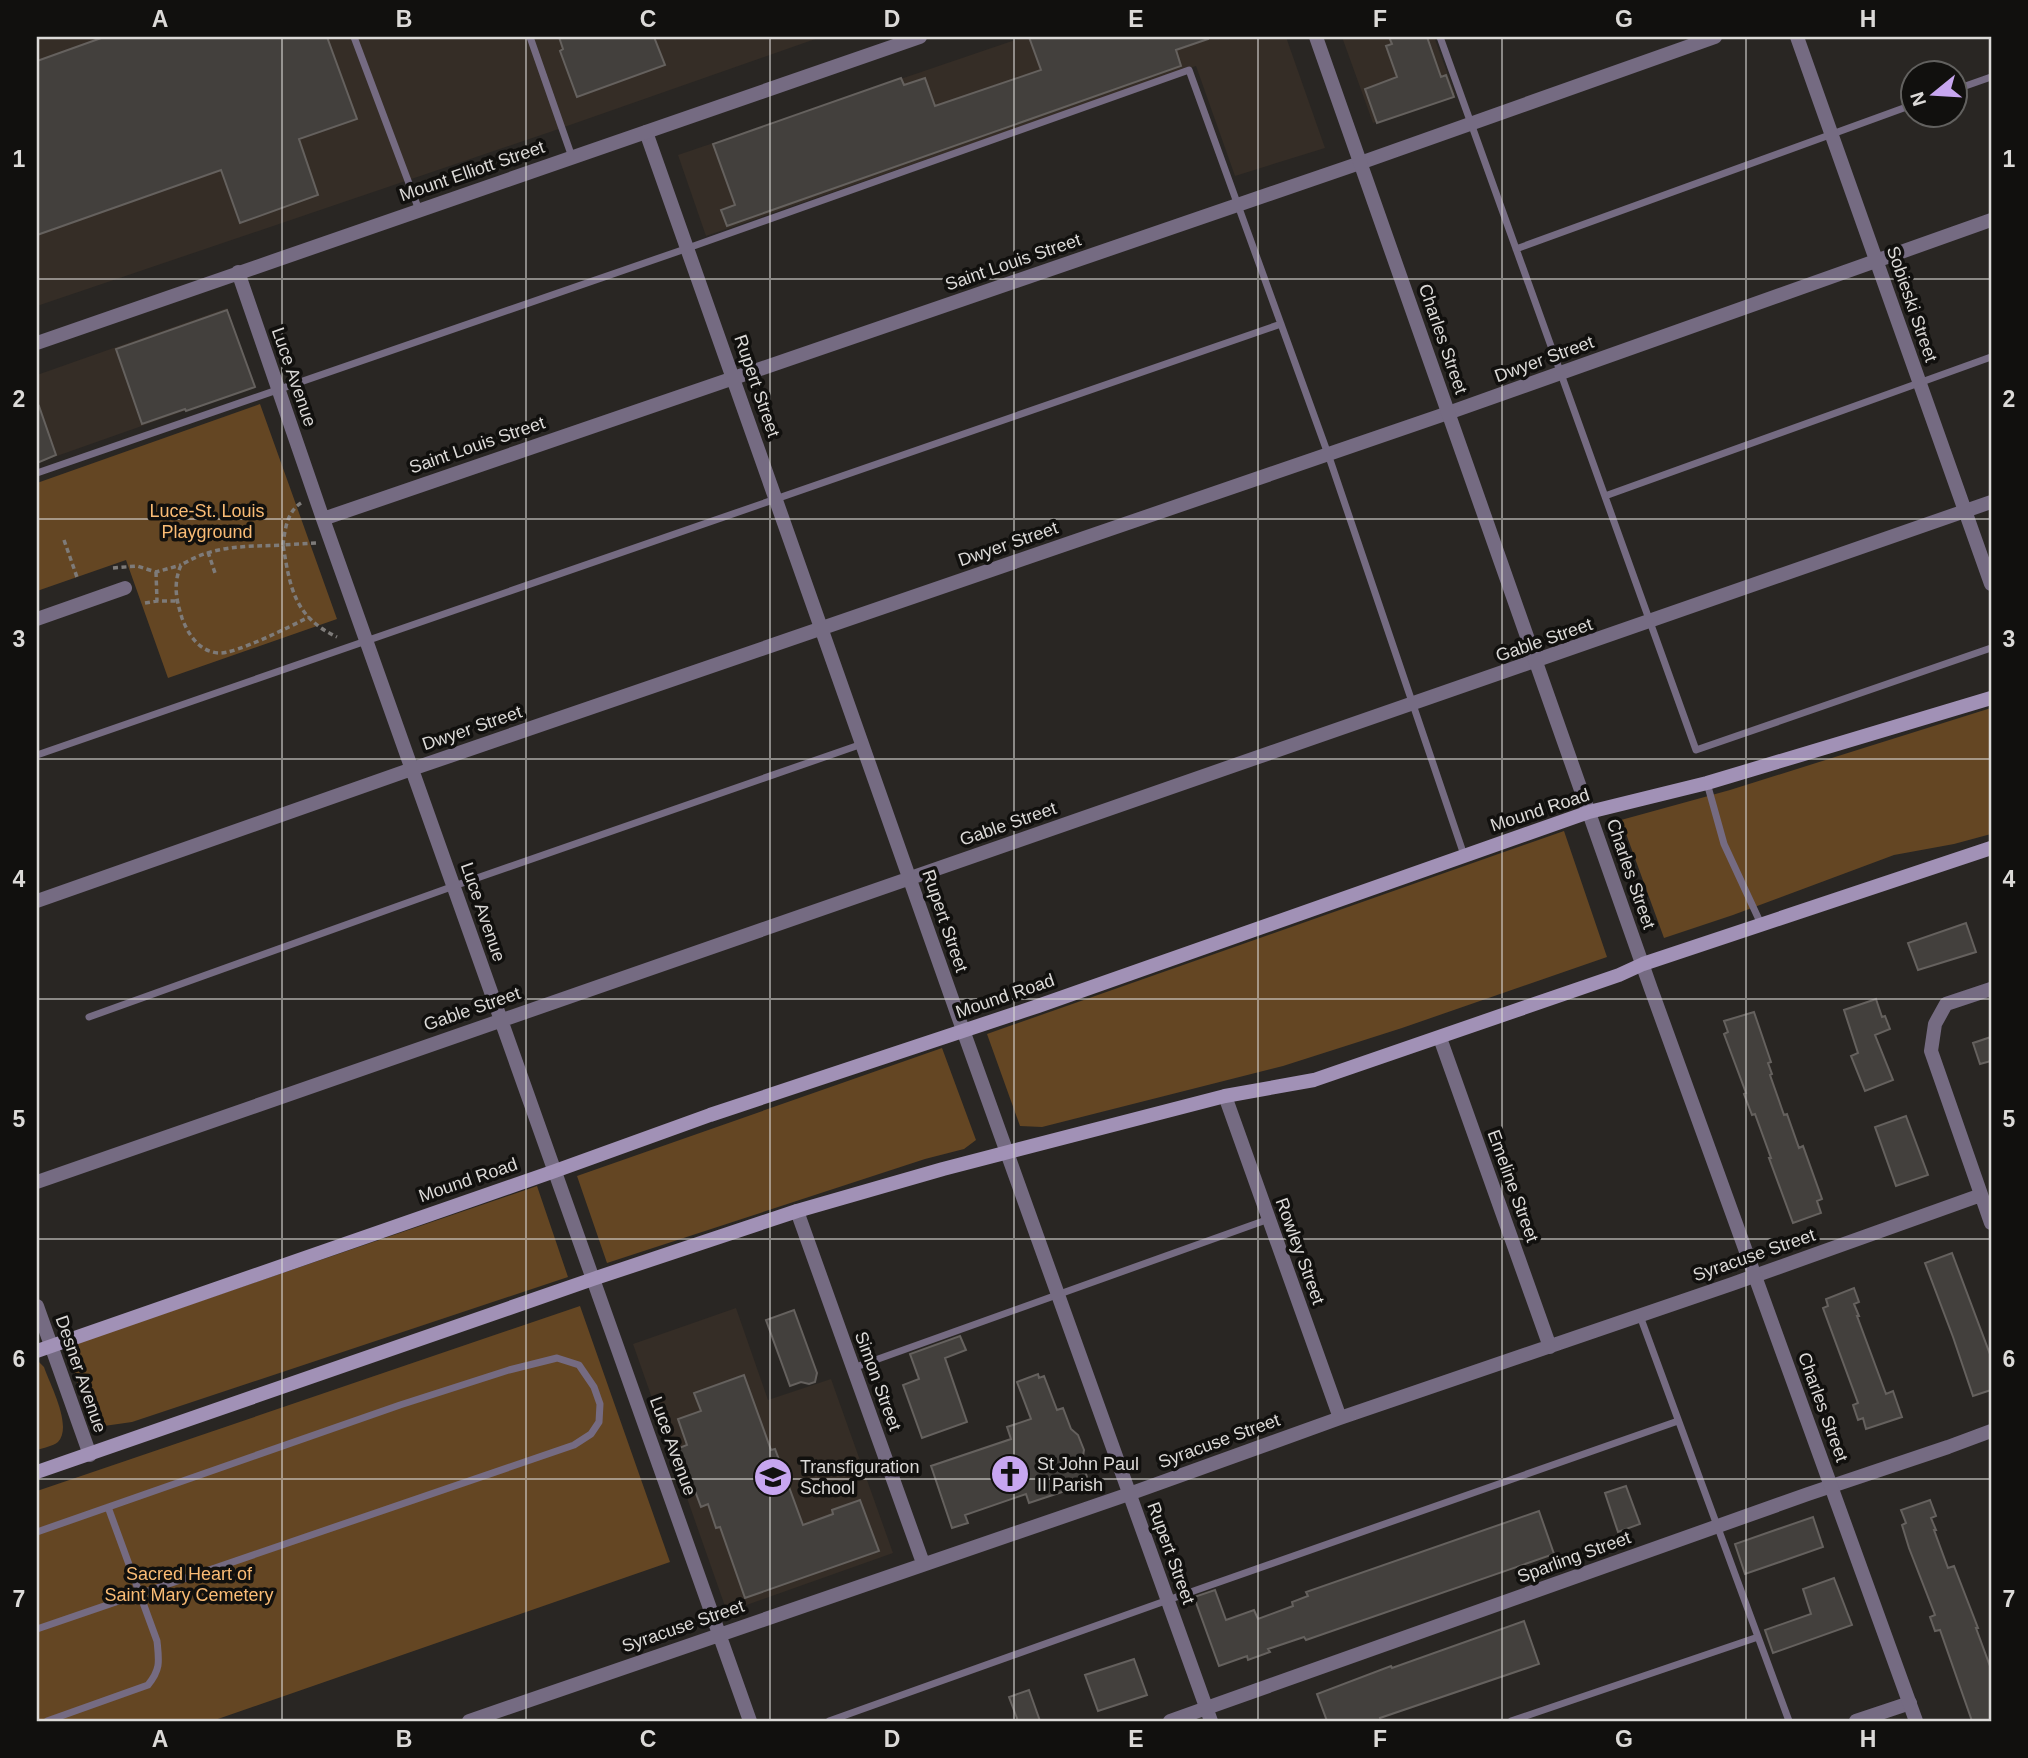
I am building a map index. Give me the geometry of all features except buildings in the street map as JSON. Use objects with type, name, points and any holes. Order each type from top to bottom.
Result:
[{"type":"main road","name":"Mound Road","points":[[37,1351],[710,1115],[1589,812],[1707,783],[1991,698]]},
{"type":"main road","points":[[37,1472],[593,1279],[797,1212],[943,1168],[1225,1096],[1314,1080],[1619,975],[1643,964],[1991,848]]},
{"type":"street","name":"Mount Elliott Street","points":[[37,343],[920,37]]},
{"type":"street","name":"Charles Street","points":[[1316,37],[1643,964],[1916,1721]]},
{"type":"street","name":"Saint Louis Street","points":[[323,519],[1360,163],[1715,37]]},
{"type":"street","name":"Sobieski Street","points":[[1797,37],[1991,584]]},
{"type":"street","name":"Rupert Street","points":[[646,132],[963,1030],[1209,1715]]},
{"type":"street","name":"Dwyer Street","points":[[37,901],[412,769],[1448,413],[1991,220]]},
{"type":"street","name":"Luce Avenue","points":[[238,272],[323,519],[750,1721]]},
{"type":"street","name":"Gable Street","points":[[37,1182],[501,1019],[1537,663],[1991,502]]},
{"type":"street","points":[[37,619],[125,588]]},
{"type":"street","points":[[1991,989],[1946,1004],[1935,1024],[1931,1051],[1991,1223]]},
{"type":"street","name":"Emeline Street","points":[[1440,1038],[1550,1347]]},
{"type":"street","name":"Rowley Street","points":[[1225,1096],[1339,1418]]},
{"type":"street","name":"Syracuse Street","points":[[468,1721],[1129,1494],[1339,1418],[1640,1316],[1981,1195]]},
{"type":"street","name":"Simon Street","points":[[797,1212],[923,1563]]},
{"type":"street","name":"Desner Avenue","points":[[37,1306],[90,1455]]},
{"type":"street","name":"Sparling Street","points":[[1170,1721],[1209,1715],[1717,1526],[1991,1431]]},
{"type":"street","points":[[1856,1721],[1910,1703]]},
{"type":"lane","points":[[354,37],[419,210]]},
{"type":"lane","points":[[530,37],[572,157]]},
{"type":"lane","points":[[1440,37],[1696,751],[1991,648]]},
{"type":"lane","points":[[37,474],[688,248],[1189,70],[1328,454],[1465,856]]},
{"type":"lane","points":[[1968,85],[1991,77]]},
{"type":"lane","points":[[1516,249],[1898,111]]},
{"type":"lane","points":[[37,755],[1281,324]]},
{"type":"lane","points":[[1605,496],[1991,357]]},
{"type":"lane","points":[[89,1017],[862,744]]},
{"type":"lane","points":[[1707,783],[1724,844],[1761,924]]},
{"type":"lane","points":[[853,1368],[1269,1219]]},
{"type":"lane","points":[[1640,1316],[1789,1721]]},
{"type":"lane","points":[[37,1532],[400,1405],[509,1370],[557,1358],[579,1365],[594,1387],[600,1404],[599,1422],[591,1434],[574,1446],[37,1629]]},
{"type":"lane","points":[[829,1721],[1678,1421]]},
{"type":"lane","points":[[47,1721],[141,1688],[148,1685],[157,1674],[157,1641],[108,1507]]},
{"type":"lane","points":[[1511,1721],[1758,1637]]},
{"type":"path","points":[[303,502],[298,504],[289,516],[283,545],[294,596],[309,617],[334,635],[345,638]]},
{"type":"path","points":[[64,540],[78,580]]},
{"type":"path","points":[[113,568],[137,566],[156,572],[181,565],[208,552],[243,546],[307,542]]},
{"type":"path","points":[[208,552],[215,573]]},
{"type":"path","points":[[181,565],[177,575],[176,601],[186,630],[209,652],[222,654],[263,639],[309,617]]},
{"type":"path","points":[[156,572],[157,601]]},
{"type":"path","points":[[145,603],[176,601]]},
{"type":"shaded area","points":[[37,37],[821,37],[37,306]]},
{"type":"shaded area","points":[[1024,37],[1286,37],[1325,148],[1235,176],[1196,66],[706,236],[678,155]]},
{"type":"shaded area","points":[[1342,37],[1434,37],[1455,94],[1373,123]]},
{"type":"shaded area","points":[[227,308],[255,386],[37,463],[37,375]]},
{"type":"shaded area","name":"Transfiguration School","points":[[736,1308],[768,1400],[831,1379],[893,1553],[727,1612],[633,1344]]},
{"type":"green space","name":"Luce-St. Louis Playground","points":[[260,404],[337,619],[168,678],[126,560],[37,591],[37,483]]},
{"type":"green space","points":[[1991,708],[1991,834],[1894,855],[1664,938],[1621,820],[1730,790]]},
{"type":"green space","points":[[1564,831],[1607,957],[1283,1066],[1042,1127],[1020,1126],[987,1034]]},
{"type":"green space","points":[[942,1048],[976,1140],[964,1149],[925,1159],[607,1263],[577,1176]]},
{"type":"green space","points":[[537,1186],[568,1277],[132,1422],[97,1427],[91,1422],[68,1357],[78,1343]]},
{"type":"green space","name":"Sacred Heart of Saint Mary Cemetery","points":[[580,1306],[670,1562],[212,1721],[37,1721],[37,1491]]},
{"type":"green space","points":[[37,1360],[44,1367],[55,1394],[63,1426],[58,1442],[37,1450]]},
{"type":"place","name":"St John Paul II Parish","points":[[1010,1474]]},
{"type":"place","name":"Transfiguration School","points":[[773,1477]]}]
